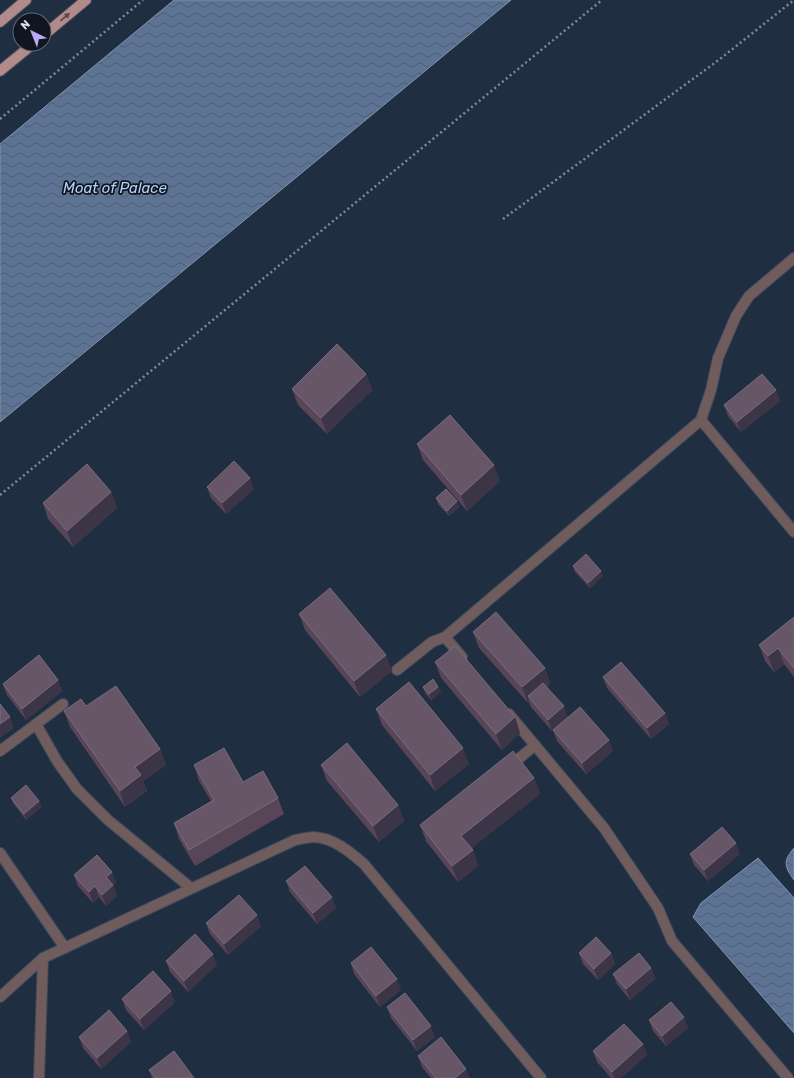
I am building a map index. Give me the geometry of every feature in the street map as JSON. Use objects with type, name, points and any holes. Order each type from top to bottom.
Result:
[{"type":"main road","points":[[0,22],[26,0]]},
{"type":"main road","points":[[52,28],[86,0]]},
{"type":"main road","points":[[0,71],[23,52]]},
{"type":"street","points":[[397,670],[432,642],[445,636],[700,420],[711,390],[718,358],[736,316],[749,296],[794,258]]},
{"type":"street","points":[[700,420],[794,532]]},
{"type":"street","points":[[445,636],[470,667]]},
{"type":"street","points":[[0,751],[63,704]]},
{"type":"street","points":[[505,709],[604,828],[658,908],[672,941],[788,1078]]},
{"type":"street","points":[[36,724],[57,761],[77,789],[108,820],[191,888]]},
{"type":"street","points":[[499,774],[535,746]]},
{"type":"street","points":[[0,997],[43,958],[295,840],[314,837],[331,841],[347,849],[364,864],[541,1078]]},
{"type":"street","points":[[0,853],[65,948]]},
{"type":"street","points":[[39,1078],[43,958]]},
{"type":"path","points":[[0,119],[143,0]]},
{"type":"path","points":[[0,495],[602,0]]},
{"type":"path","points":[[503,219],[720,59],[794,0]]},
{"type":"water","name":"Moat of Palace","points":[[174,0],[511,0],[0,422],[0,144]]},
{"type":"water","points":[[794,848],[794,880],[788,871],[786,864],[788,857]]},
{"type":"water","points":[[758,858],[794,898],[794,1033],[693,917],[701,903]]},
{"type":"building","points":[[337,344],[366,374],[321,418],[292,389]]},
{"type":"building","points":[[762,374],[776,390],[737,422],[724,405]]},
{"type":"building","points":[[450,415],[494,465],[461,495],[417,444]]},
{"type":"building","points":[[234,461],[250,478],[222,503],[207,487]]},
{"type":"building","points":[[87,464],[111,492],[67,531],[43,503]]},
{"type":"building","points":[[446,489],[457,501],[447,511],[436,498]]},
{"type":"building","points":[[586,554],[601,571],[588,583],[573,566]]},
{"type":"building","points":[[330,588],[386,655],[354,681],[299,614]]},
{"type":"building","points":[[496,612],[545,668],[522,687],[473,632]]},
{"type":"building","points":[[794,617],[794,668],[778,648],[768,656],[759,645]]},
{"type":"building","points":[[455,646],[515,717],[496,734],[435,662]]},
{"type":"building","points":[[39,655],[58,680],[22,709],[3,684]]},
{"type":"building","points":[[621,662],[665,713],[647,728],[603,677]]},
{"type":"building","points":[[433,679],[438,687],[429,694],[423,687]]},
{"type":"building","points":[[409,682],[463,748],[430,775],[376,709]]},
{"type":"building","points":[[543,683],[564,706],[548,720],[528,696]]},
{"type":"building","points":[[116,686],[160,749],[135,767],[141,775],[120,791],[64,711],[81,699],[86,706]]},
{"type":"building","points":[[0,704],[10,717],[0,724]]},
{"type":"building","points":[[580,707],[609,740],[582,763],[553,730]]},
{"type":"building","points":[[347,743],[398,805],[373,826],[321,765]]},
{"type":"building","points":[[224,748],[243,782],[263,771],[278,798],[189,850],[174,823],[214,800],[194,765]]},
{"type":"building","points":[[513,751],[534,778],[461,836],[473,850],[452,866],[420,825]]},
{"type":"building","points":[[26,785],[39,801],[24,814],[11,798]]},
{"type":"building","points":[[722,827],[736,843],[704,870],[690,854]]},
{"type":"building","points":[[97,855],[112,872],[106,877],[113,885],[102,895],[95,886],[89,892],[74,875]]},
{"type":"building","points":[[305,866],[332,897],[313,913],[286,881]]},
{"type":"building","points":[[239,895],[257,915],[224,944],[206,923]]},
{"type":"building","points":[[195,934],[213,954],[184,981],[166,961]]},
{"type":"building","points":[[596,937],[611,953],[594,969],[579,953]]},
{"type":"building","points":[[371,947],[397,979],[376,996],[351,963]]},
{"type":"building","points":[[639,953],[651,968],[626,989],[613,974]]},
{"type":"building","points":[[153,971],[171,991],[140,1019],[122,999]]},
{"type":"building","points":[[405,993],[431,1026],[413,1040],[387,1007]]},
{"type":"building","points":[[671,1002],[684,1017],[662,1036],[649,1020]]},
{"type":"building","points":[[109,1010],[127,1031],[97,1058],[79,1037]]},
{"type":"building","points":[[624,1024],[643,1044],[612,1072],[593,1051]]},
{"type":"building","points":[[441,1037],[466,1069],[455,1078],[436,1078],[418,1056]]},
{"type":"building","points":[[174,1051],[194,1078],[156,1078],[149,1070]]}]
